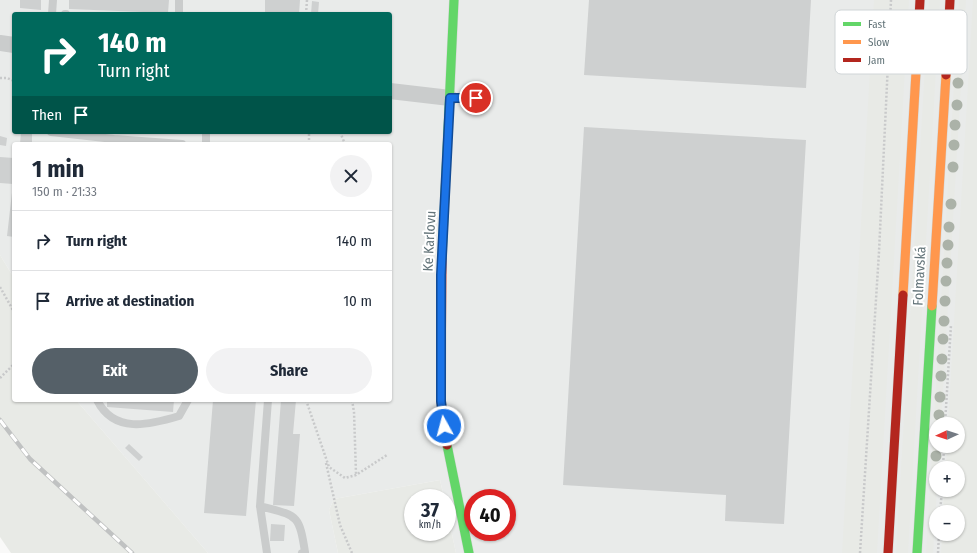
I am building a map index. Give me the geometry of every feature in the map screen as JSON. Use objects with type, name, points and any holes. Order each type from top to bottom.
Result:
[{"type":"main road","name":"Ke Karlovu","points":[[454,0],[441,275],[441,401],[446,438],[469,553]]},
{"type":"main road","name":"Folmavská","points":[[919,10],[920,0]]},
{"type":"main road","name":"Folmavská","points":[[949,10],[950,0]]},
{"type":"main road","name":"Folmavská","points":[[888,553],[916,74]]},
{"type":"main road","name":"Folmavská","points":[[917,553],[946,74]]},
{"type":"street","points":[[0,43],[12,45]]},
{"type":"street","points":[[392,91],[450,98]]},
{"type":"lane","points":[[52,12],[53,0]]},
{"type":"lane","points":[[178,12],[180,0]]},
{"type":"lane","points":[[450,98],[476,98]]},
{"type":"lane","points":[[71,134],[159,142]]},
{"type":"lane","points":[[98,402],[102,410],[124,424],[150,425],[179,416],[187,402]]},
{"type":"lane","points":[[268,402],[260,506],[268,553]]},
{"type":"lane","points":[[260,506],[291,514],[301,527],[305,552],[302,553]]},
{"type":"path","points":[[306,12],[307,0]]},
{"type":"path","points":[[891,0],[891,10]]},
{"type":"path","points":[[860,553],[879,252],[887,74]]},
{"type":"path","points":[[0,78],[7,78],[12,80]]},
{"type":"path","points":[[0,287],[12,308]]},
{"type":"path","points":[[0,378],[12,366]]},
{"type":"path","points":[[307,402],[331,481],[340,525],[352,553]]},
{"type":"path","points":[[352,402],[356,475]]},
{"type":"path","points":[[315,428],[329,466],[345,478],[356,475],[388,455]]},
{"type":"path","points":[[938,553],[939,541]]},
{"type":"shaded area","points":[[0,0],[977,0],[977,553],[456,553],[453,541],[456,541],[456,489],[442,489],[440,480],[334,499],[329,510],[338,553],[208,553],[78,402],[392,402],[392,142],[12,142],[12,275],[0,255]]},
{"type":"shaded area","points":[[874,0],[909,0],[908,10],[873,10]]},
{"type":"shaded area","points":[[929,0],[940,0],[939,10],[928,10]]},
{"type":"shaded area","points":[[959,0],[966,0],[965,10],[958,10]]},
{"type":"shaded area","points":[[973,0],[977,0],[977,553],[941,553],[942,541],[965,541],[965,505],[943,505],[944,497],[965,497],[965,461],[946,461],[947,453],[965,453],[965,417],[948,417]]},
{"type":"shaded area","points":[[870,74],[905,74],[877,553],[842,553]]},
{"type":"shaded area","points":[[925,74],[936,74],[908,553],[896,553]]},
{"type":"shaded area","points":[[955,74],[962,74],[941,417],[934,417]]},
{"type":"shaded area","points":[[0,255],[12,275],[12,402],[78,402],[208,553],[11,553],[0,537]]},
{"type":"shaded area","points":[[932,453],[939,453],[938,461],[931,461]]},
{"type":"shaded area","points":[[440,480],[442,489],[404,489],[404,541],[453,541],[456,553],[338,553],[329,510],[334,499]]},
{"type":"shaded area","points":[[929,497],[937,497],[936,505],[929,505],[929,541],[934,541],[933,553],[926,553]]},
{"type":"building","points":[[20,0],[41,0],[41,10],[20,8]]},
{"type":"building","points":[[69,0],[169,0],[168,12],[69,9]]},
{"type":"building","points":[[265,0],[300,0],[299,12],[265,12]]},
{"type":"building","points":[[589,0],[811,0],[806,88],[584,75]]},
{"type":"building","points":[[312,1],[319,2],[318,12],[311,12]]},
{"type":"building","points":[[584,127],[806,140],[784,524],[725,521],[726,495],[563,485]]},
{"type":"building","points":[[21,134],[32,134],[32,142],[20,142]]},
{"type":"building","points":[[0,136],[7,138],[6,146],[0,145]]},
{"type":"building","points":[[0,157],[12,158],[12,184],[0,183]]},
{"type":"building","points":[[12,193],[12,237],[7,236]]},
{"type":"building","points":[[107,402],[174,402],[173,412],[107,407]]},
{"type":"building","points":[[213,402],[256,402],[246,516],[204,513]]},
{"type":"building","points":[[281,402],[296,402],[293,434],[300,434],[294,506],[273,505]]},
{"type":"building","points":[[129,444],[143,457],[139,461],[125,448]]},
{"type":"building","points":[[271,524],[285,525],[284,541],[270,541]]},
{"type":"railway","points":[[0,420],[30,459],[132,553]]},
{"type":"traffic: fast","points":[[442,258],[454,0]]},
{"type":"traffic: fast","points":[[917,553],[932,306]]},
{"type":"traffic: fast","points":[[447,445],[469,553]]},
{"type":"traffic: slow","points":[[903,295],[916,74]]},
{"type":"traffic: slow","points":[[932,306],[946,75]]},
{"type":"traffic: jam","points":[[919,10],[920,0]]},
{"type":"traffic: jam","points":[[949,10],[950,0]]},
{"type":"traffic: jam","points":[[442,258],[441,401],[447,445]]},
{"type":"traffic: jam","points":[[888,553],[903,295]]},
{"type":"route","points":[[444,426],[441,401],[441,275],[450,98],[476,98]]}]
